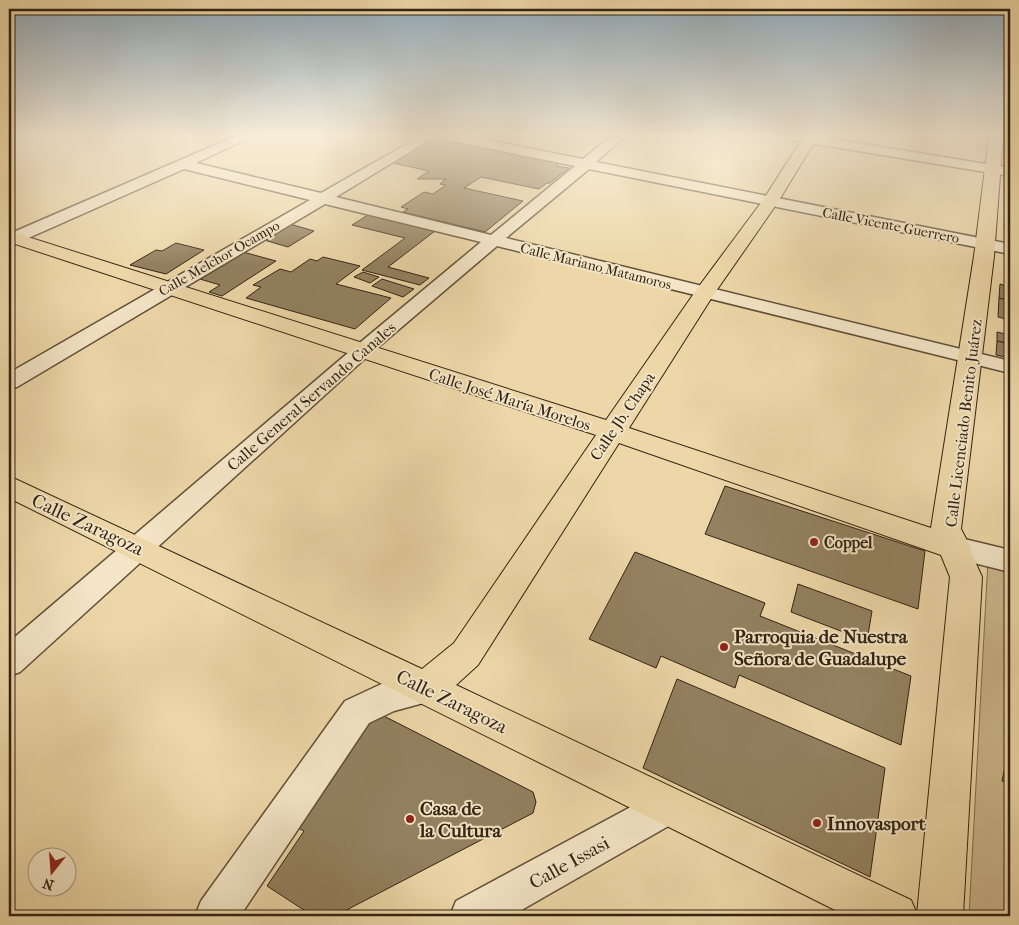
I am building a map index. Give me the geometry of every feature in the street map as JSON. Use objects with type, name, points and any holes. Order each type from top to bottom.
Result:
[{"type":"main road","name":"Calle Jb. Chapa","points":[[426,688],[466,654],[611,431],[704,293],[770,202],[782,179]]},
{"type":"main road","name":"Calle Licenciado Benito Juárez","points":[[940,916],[966,577],[956,548],[946,529],[971,358],[998,246],[1002,179]]},
{"type":"main road","name":"Calle José María Morelos","points":[[10,238],[611,431],[956,548]]},
{"type":"main road","name":"Calle Zaragoza","points":[[9,486],[426,688],[666,807],[894,916]]},
{"type":"street","points":[[10,238],[147,179]]},
{"type":"street","name":"Calle Mariano Matamoros","points":[[244,179],[1010,367]]},
{"type":"street","name":"Calle Melchor Ocampo","points":[[9,382],[355,179]]},
{"type":"street","name":"Calle General Servando Canales","points":[[9,662],[363,350],[566,179]]},
{"type":"street","name":"Calle Vicente Guerrero","points":[[658,179],[998,246]]},
{"type":"street","name":"Calle José María Morelos","points":[[956,548],[1010,561]]},
{"type":"street","points":[[216,916],[357,712],[388,696],[426,688]]},
{"type":"street","name":"Calle Issasi","points":[[471,916],[666,807]]},
{"type":"shaded area","points":[[988,560],[1010,567],[1010,916],[969,916]]},
{"type":"building","points":[[446,179],[478,179],[464,188],[523,201],[485,232],[403,212],[408,209],[401,207],[424,192],[433,194],[446,185],[440,184]]},
{"type":"building","points":[[491,179],[555,179],[539,189]]},
{"type":"building","points":[[1006,206],[1010,207],[1010,229],[1004,228]]},
{"type":"building","points":[[368,215],[435,231],[388,267],[429,278],[420,285],[362,270],[405,238],[352,225]]},
{"type":"building","points":[[290,224],[314,231],[288,247],[264,240]]},
{"type":"building","points":[[176,243],[204,250],[166,274],[130,265],[156,250],[162,251]]},
{"type":"building","points":[[243,252],[276,261],[222,296],[209,292],[220,285],[200,279]]},
{"type":"building","points":[[323,257],[360,266],[336,284],[391,298],[355,329],[246,298],[261,287],[253,285],[280,269],[291,272],[310,259],[317,261]]},
{"type":"building","points":[[363,272],[379,277],[370,283],[354,277]]},
{"type":"building","points":[[382,279],[414,289],[403,297],[372,286]]},
{"type":"building","points":[[1000,284],[1010,287],[1010,301],[999,298]]},
{"type":"building","points":[[999,298],[1010,301],[1010,320],[998,317]]},
{"type":"building","points":[[997,332],[1010,335],[1010,344],[997,341]]},
{"type":"building","points":[[997,341],[1010,344],[1010,358],[996,355]]},
{"type":"building","name":"Coppel","points":[[725,486],[925,551],[918,609],[705,534]]},
{"type":"building","name":"Parroquia de Nuestra Señora de Guadalupe","points":[[635,552],[765,603],[760,616],[911,676],[901,745],[739,675],[735,688],[661,656],[656,668],[589,639]]},
{"type":"building","points":[[798,584],[872,611],[867,641],[791,612]]},
{"type":"building","name":"Innovasport","points":[[677,679],[885,768],[870,877],[643,768]]},
{"type":"building","points":[[1005,686],[1010,688],[1010,703],[1005,701]]},
{"type":"building","name":"Casa de la Cultura","points":[[374,711],[533,792],[536,802],[533,813],[335,916],[313,916],[267,886],[304,831],[294,826]]},
{"type":"building","points":[[1005,767],[1010,769],[1010,784],[1002,781]]},
{"type":"place","name":"Coppel","points":[[814,542]]},
{"type":"place","name":"Parroquia de Nuestra Señora de Guadalupe","points":[[724,647]]},
{"type":"place","name":"Casa de la Cultura","points":[[410,819]]},
{"type":"place","name":"Innovasport","points":[[817,823]]}]
